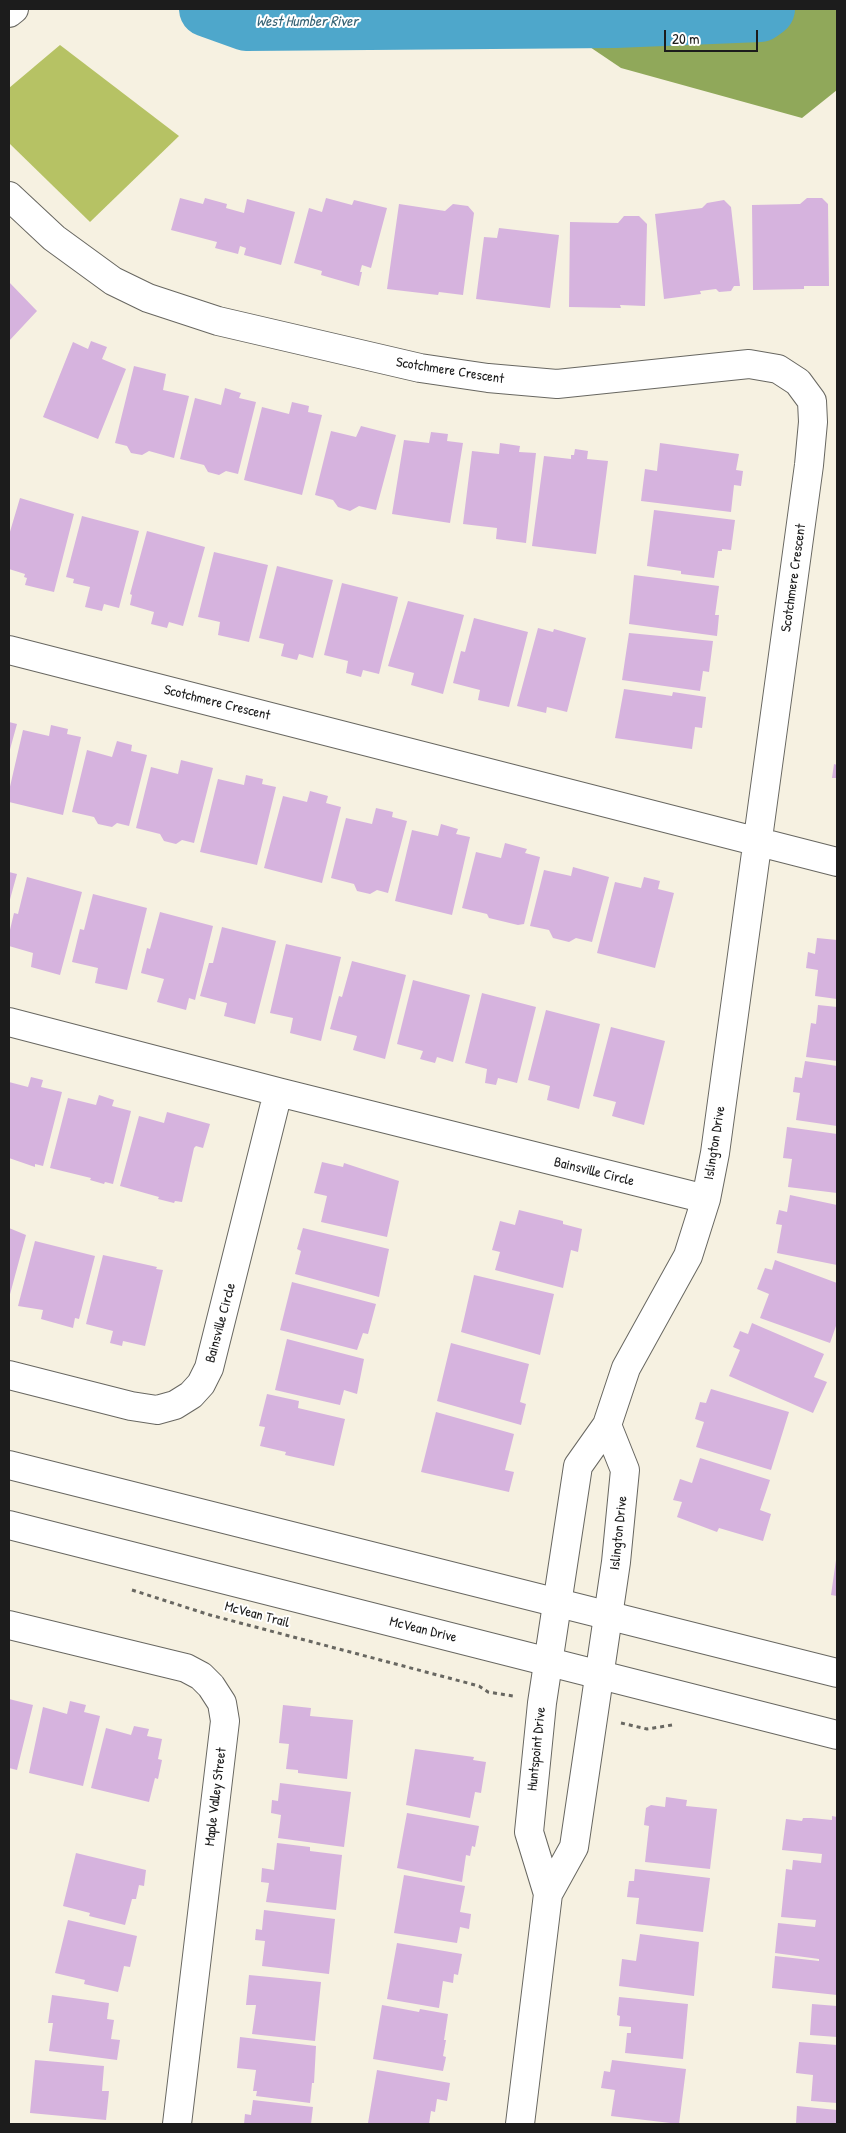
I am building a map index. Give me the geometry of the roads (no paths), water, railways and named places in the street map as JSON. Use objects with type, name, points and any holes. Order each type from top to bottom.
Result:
[{"type":"street","points":[[9,13],[14,9]]},
{"type":"street","name":"Scotchmere Crescent","points":[[9,196],[54,238],[113,281],[148,298],[218,321],[420,368],[488,378],[557,384],[749,364],[778,369],[798,382],[812,401],[813,422],[808,475],[759,841],[9,650]]},
{"type":"street","points":[[759,841],[837,862]]},
{"type":"street","name":"Islington Drive","points":[[557,1602],[578,1466],[607,1425],[626,1368],[688,1256],[706,1199],[715,1153],[759,841]]},
{"type":"street","name":"Bainsville Circle","points":[[9,1022],[278,1092],[706,1199]]},
{"type":"street","name":"Bainsville Circle","points":[[9,1375],[131,1406],[157,1410],[175,1405],[191,1395],[201,1384],[209,1368],[278,1092]]},
{"type":"street","name":"Islington Drive","points":[[607,1425],[625,1470],[609,1615]]},
{"type":"street","points":[[9,1465],[837,1673]]},
{"type":"street","name":"McVean Drive","points":[[9,1526],[600,1674],[837,1736]]},
{"type":"street","name":"Huntspoint Drive","points":[[548,1894],[529,1832],[540,1718],[557,1602]]},
{"type":"street","name":"Huntspoint Drive","points":[[520,2124],[548,1894],[574,1847],[609,1615]]},
{"type":"street","name":"Maple Valley Street","points":[[9,1625],[186,1668],[201,1676],[222,1702],[226,1721],[177,2124]]},
{"type":"waterway","name":"West Humber River","points":[[207,9],[246,23],[615,20],[760,14],[767,9]]}]
